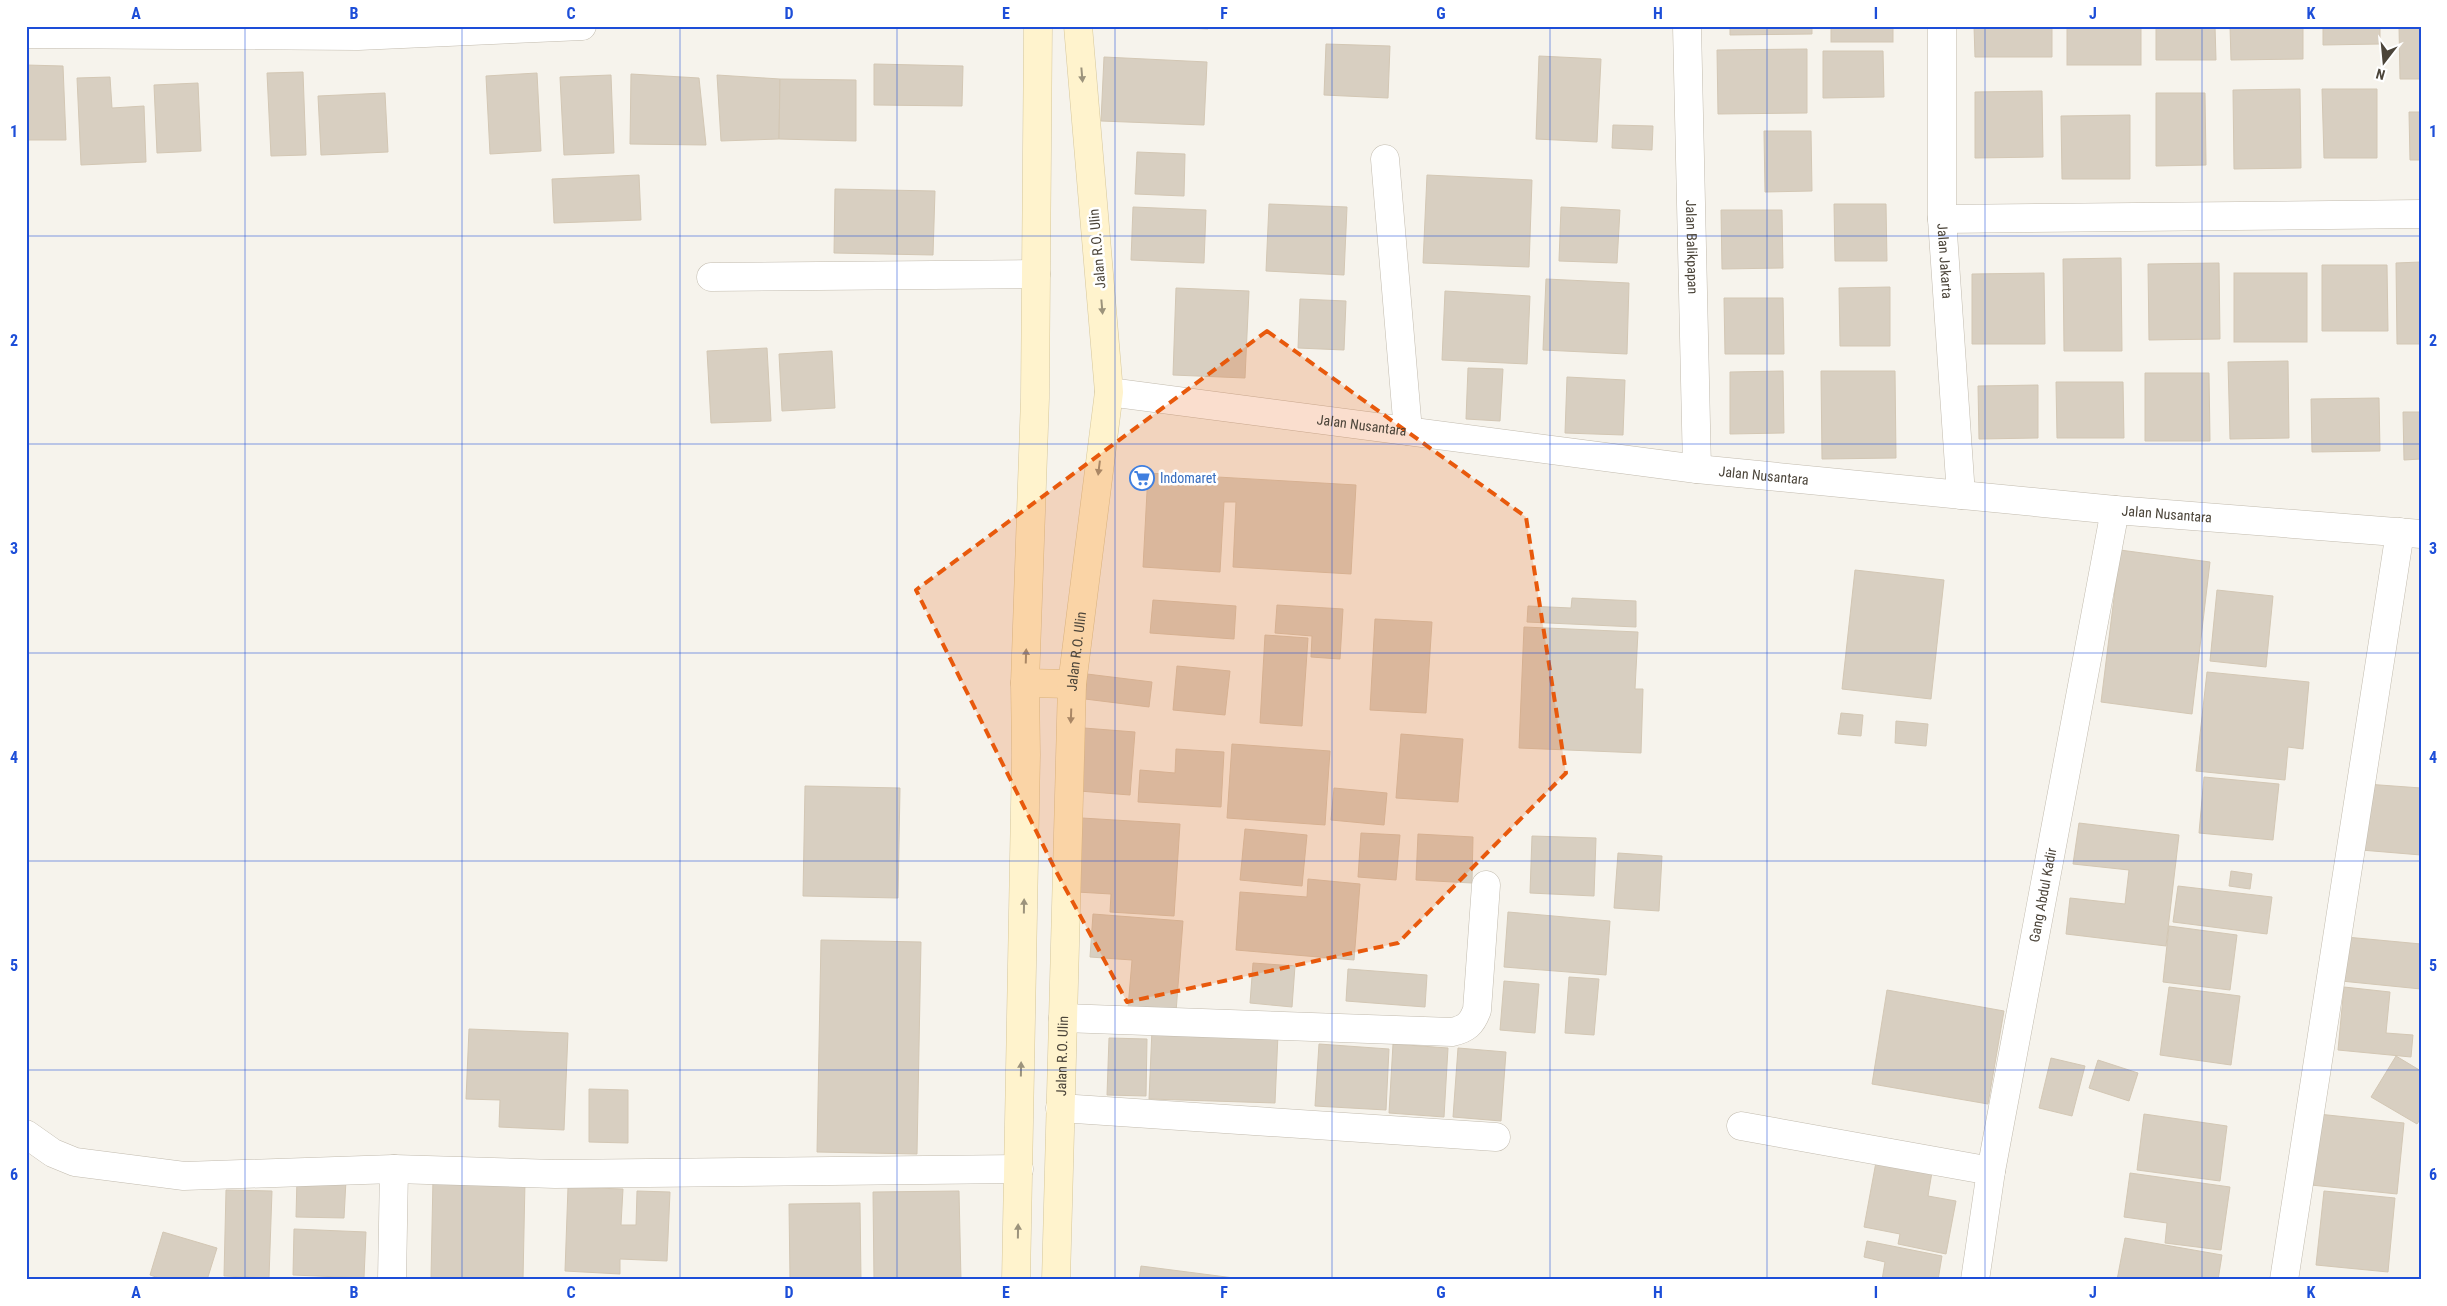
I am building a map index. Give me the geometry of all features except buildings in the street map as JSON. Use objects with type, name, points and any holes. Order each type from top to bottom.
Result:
[{"type":"main road","points":[[1016,1280],[1026,755],[1025,683],[1035,398],[1038,26]]},
{"type":"main road","name":"Jalan R.O. Ulin","points":[[1056,1280],[1072,684],[1109,392],[1078,26]]},
{"type":"main road","points":[[1025,683],[1072,684]]},
{"type":"main road","points":[[1026,755],[1070,760]]},
{"type":"street","points":[[26,34],[358,36],[582,26]]},
{"type":"street","name":"Jalan Balikpapan","points":[[1687,26],[1697,469]]},
{"type":"street","name":"Jalan Jakarta","points":[[1942,26],[1942,219],[1961,495]]},
{"type":"street","points":[[1385,159],[1408,431]]},
{"type":"street","points":[[1942,219],[2421,214]]},
{"type":"street","points":[[711,277],[1036,274]]},
{"type":"street","name":"Jalan Nusantara","points":[[1109,392],[1697,469],[2115,510],[2410,533]]},
{"type":"street","name":"Gang Abdul Kadir","points":[[1975,1280],[1991,1171],[2115,510]]},
{"type":"street","points":[[2284,1280],[2410,533]]},
{"type":"street","points":[[1063,1018],[1452,1032],[1464,1030],[1473,1020],[1477,1010],[1486,885]]},
{"type":"street","points":[[1060,1108],[1496,1138]]},
{"type":"street","points":[[1741,1126],[1991,1171]]},
{"type":"street","points":[[26,1134],[53,1153],[75,1162],[184,1176],[394,1169],[555,1174],[1019,1170]]},
{"type":"street","points":[[392,1280],[394,1169]]},
{"type":"highlighted area","points":[[1267,331],[1526,517],[1566,773],[1398,943],[1127,1002],[1057,873],[916,590],[1131,434]]},
{"type":"place","name":"Indomaret","points":[[1142,478]]}]
